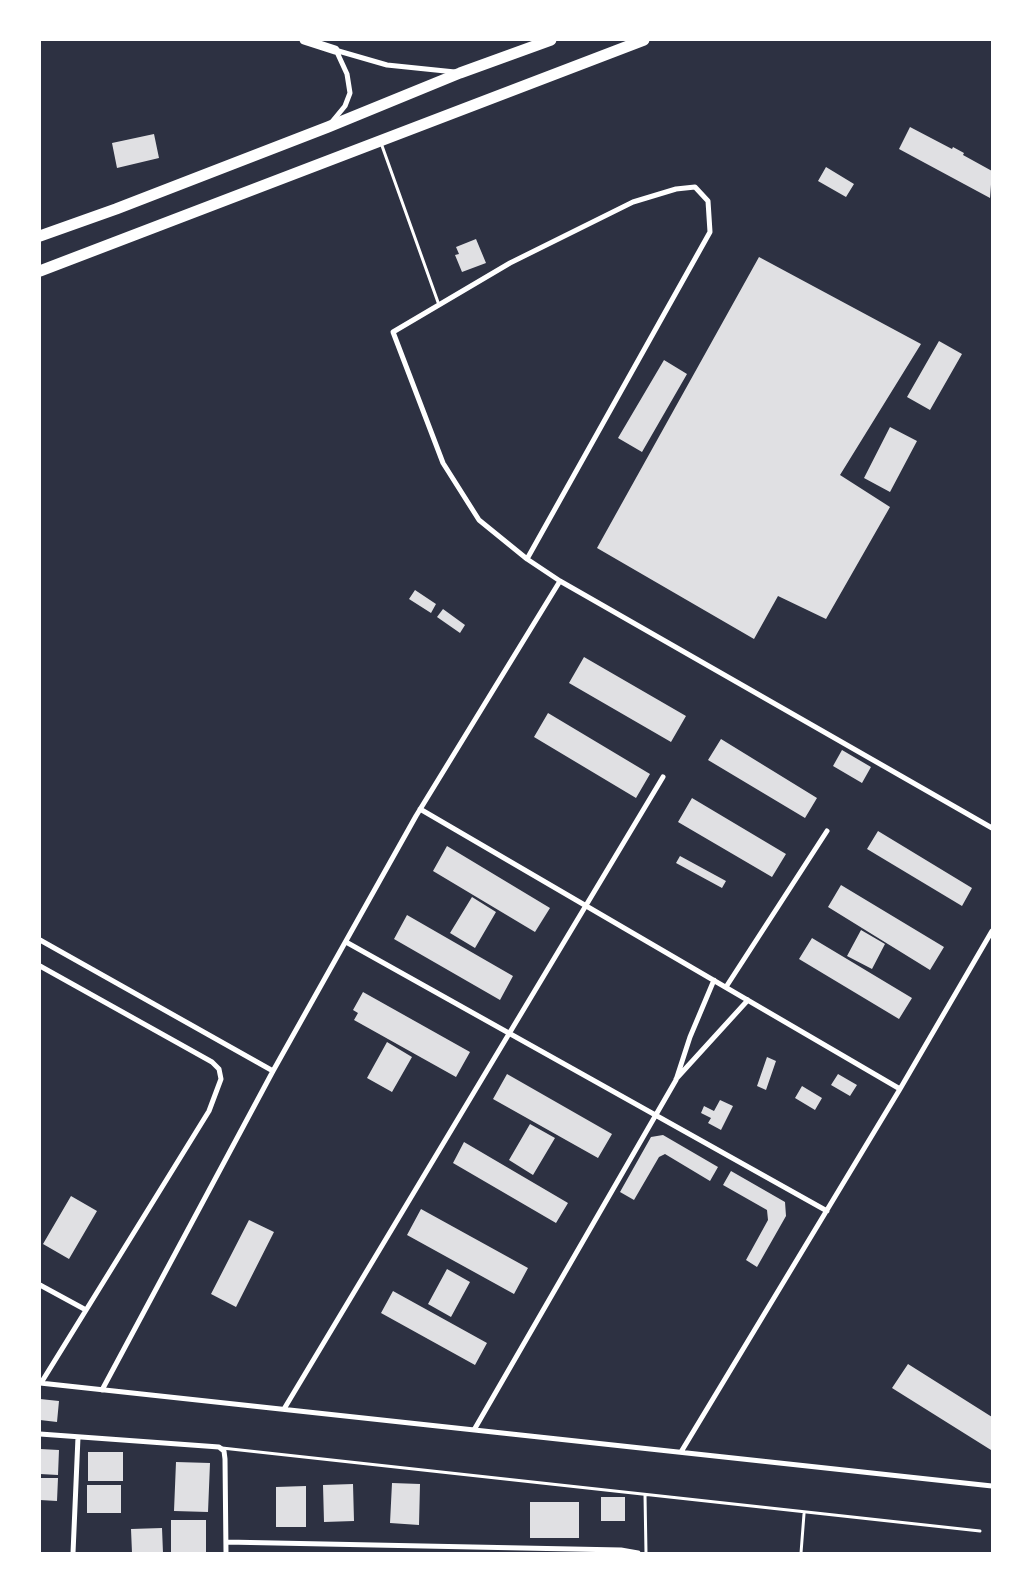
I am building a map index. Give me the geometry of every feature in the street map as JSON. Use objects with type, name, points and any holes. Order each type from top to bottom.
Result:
[{"type":"highway","points":[[40,236],[328,127],[460,73],[551,40]]},
{"type":"highway","points":[[40,270],[644,40]]},
{"type":"street","points":[[304,40],[387,64],[426,67],[460,73]]},
{"type":"street","points":[[328,127],[345,106],[350,93],[347,74],[335,50]]},
{"type":"street","points":[[527,559],[710,232],[708,202],[695,187],[676,189],[633,202],[510,263],[393,332],[443,463],[479,520],[527,559],[560,581],[992,828]]},
{"type":"street","points":[[102,1390],[273,1071],[420,809],[560,581]]},
{"type":"street","points":[[284,1409],[663,777]]},
{"type":"street","points":[[420,809],[900,1089]]},
{"type":"street","points":[[726,987],[827,831]]},
{"type":"street","points":[[681,1452],[900,1089],[992,931]]},
{"type":"street","points":[[40,940],[273,1071]]},
{"type":"street","points":[[346,942],[827,1211]]},
{"type":"street","points":[[40,966],[207,1059],[219,1069],[221,1078],[209,1111],[40,1383],[992,1486]]},
{"type":"street","points":[[676,1080],[690,1037],[714,980]]},
{"type":"street","points":[[474,1430],[676,1080],[748,1000]]},
{"type":"street","points":[[40,1285],[86,1310]]},
{"type":"street","points":[[40,1434],[219,1447],[224,1451],[225,1458],[226,1553]]},
{"type":"street","points":[[73,1553],[78,1437]]},
{"type":"street","points":[[226,1542],[622,1550],[638,1553]]},
{"type":"lane","points":[[380,140],[439,305]]},
{"type":"lane","points":[[219,1447],[804,1514],[980,1531]]},
{"type":"lane","points":[[645,1495],[646,1553]]},
{"type":"lane","points":[[801,1553],[804,1514]]},
{"type":"building","points":[[910,127],[952,149],[953,147],[964,153],[963,155],[992,171],[990,198],[899,149]]},
{"type":"building","points":[[154,134],[159,158],[117,168],[112,143]]},
{"type":"building","points":[[826,167],[854,184],[846,197],[818,181]]},
{"type":"building","points":[[476,239],[486,263],[462,272],[455,255],[459,254],[456,247]]},
{"type":"building","points":[[759,257],[921,344],[840,475],[890,507],[826,619],[778,596],[754,639],[597,548]]},
{"type":"building","points":[[939,341],[962,354],[930,410],[907,397]]},
{"type":"building","points":[[664,360],[687,374],[642,452],[618,438]]},
{"type":"building","points":[[890,427],[917,441],[890,492],[864,478]]},
{"type":"building","points":[[415,590],[436,604],[431,613],[409,599]]},
{"type":"building","points":[[443,609],[465,625],[460,633],[437,617]]},
{"type":"building","points":[[584,657],[686,716],[671,742],[569,683]]},
{"type":"building","points":[[548,713],[650,774],[636,798],[534,737]]},
{"type":"building","points":[[721,739],[817,798],[805,818],[708,760]]},
{"type":"building","points":[[842,750],[871,767],[862,783],[833,766]]},
{"type":"building","points":[[692,798],[786,854],[772,877],[678,822]]},
{"type":"building","points":[[878,831],[972,888],[962,906],[867,849]]},
{"type":"building","points":[[447,846],[550,908],[535,932],[433,871]]},
{"type":"building","points":[[680,856],[726,881],[722,888],[676,863]]},
{"type":"building","points":[[841,885],[944,947],[930,970],[828,907]]},
{"type":"building","points":[[472,897],[496,912],[475,948],[450,933]]},
{"type":"building","points":[[407,915],[513,976],[500,1000],[394,939]]},
{"type":"building","points":[[861,930],[885,944],[872,969],[847,956]]},
{"type":"building","points":[[812,938],[912,998],[899,1019],[799,959]]},
{"type":"building","points":[[363,992],[470,1052],[456,1077],[354,1020],[358,1013],[353,1010]]},
{"type":"building","points":[[387,1042],[412,1057],[392,1092],[367,1078]]},
{"type":"building","points":[[767,1057],[776,1061],[766,1090],[757,1086]]},
{"type":"building","points":[[507,1074],[612,1134],[598,1158],[493,1099]]},
{"type":"building","points":[[838,1074],[857,1085],[850,1096],[831,1085]]},
{"type":"building","points":[[802,1086],[822,1098],[815,1110],[795,1098]]},
{"type":"building","points":[[720,1100],[733,1106],[721,1130],[708,1123],[711,1118],[701,1113],[704,1106],[714,1111]]},
{"type":"building","points":[[530,1124],[555,1138],[533,1175],[509,1160]]},
{"type":"building","points":[[663,1135],[718,1167],[710,1181],[665,1154],[659,1157],[634,1200],[620,1192],[651,1137]]},
{"type":"building","points":[[464,1142],[568,1203],[556,1223],[453,1163]]},
{"type":"building","points":[[731,1171],[785,1202],[786,1216],[757,1267],[746,1260],[768,1220],[767,1210],[723,1185]]},
{"type":"building","points":[[71,1196],[97,1211],[69,1259],[43,1244]]},
{"type":"building","points":[[421,1209],[528,1268],[514,1294],[407,1235]]},
{"type":"building","points":[[249,1220],[274,1232],[236,1307],[211,1294]]},
{"type":"building","points":[[447,1269],[470,1282],[451,1317],[428,1304]]},
{"type":"building","points":[[393,1291],[487,1343],[475,1365],[381,1313]]},
{"type":"building","points":[[908,1364],[992,1417],[991,1450],[892,1388]]},
{"type":"building","points":[[40,1399],[59,1401],[57,1422],[40,1420]]},
{"type":"building","points":[[40,1449],[59,1450],[58,1475],[40,1474]]},
{"type":"building","points":[[88,1452],[123,1452],[123,1481],[88,1481]]},
{"type":"building","points":[[176,1462],[210,1463],[208,1512],[174,1511]]},
{"type":"building","points":[[40,1478],[58,1478],[57,1501],[40,1500]]},
{"type":"building","points":[[392,1483],[420,1484],[419,1525],[390,1523]]},
{"type":"building","points":[[353,1484],[354,1521],[324,1522],[323,1485]]},
{"type":"building","points":[[87,1485],[121,1485],[121,1513],[87,1513]]},
{"type":"building","points":[[306,1486],[306,1527],[276,1527],[276,1487]]},
{"type":"building","points":[[601,1497],[625,1497],[625,1521],[601,1521]]},
{"type":"building","points":[[530,1502],[579,1502],[579,1538],[530,1538]]},
{"type":"building","points":[[171,1520],[206,1520],[206,1553],[171,1553]]},
{"type":"building","points":[[162,1528],[163,1553],[132,1553],[131,1529]]}]
